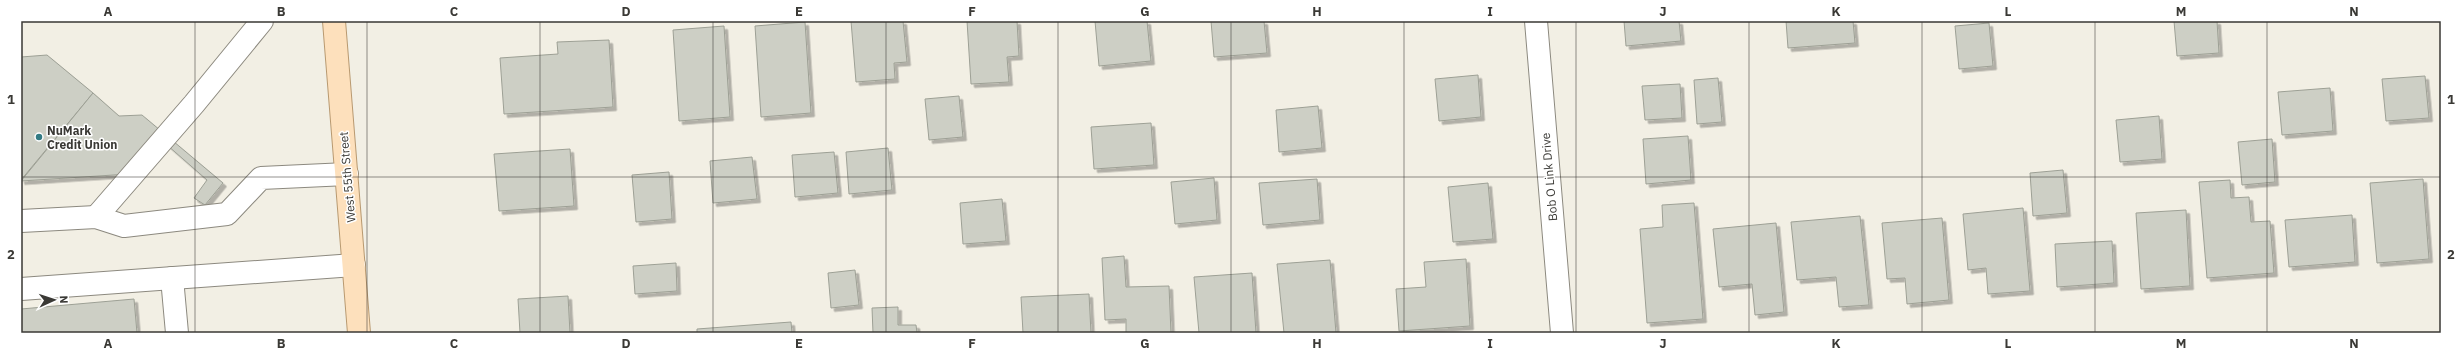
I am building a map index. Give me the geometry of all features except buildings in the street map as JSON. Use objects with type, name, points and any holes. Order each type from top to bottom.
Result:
[{"type":"main road","name":"West 55th Street","points":[[334,21],[359,333]]},
{"type":"street","points":[[96,217],[194,104],[262,21]]},
{"type":"street","name":"Bob O Link Drive","points":[[1536,21],[1562,333]]},
{"type":"street","points":[[21,221],[96,217],[124,226],[227,214],[261,178],[347,174]]},
{"type":"street","points":[[21,289],[354,265]]},
{"type":"street","points":[[172,278],[177,333]]},
{"type":"place","name":"NuMark Credit Union","points":[[39,137]]}]
